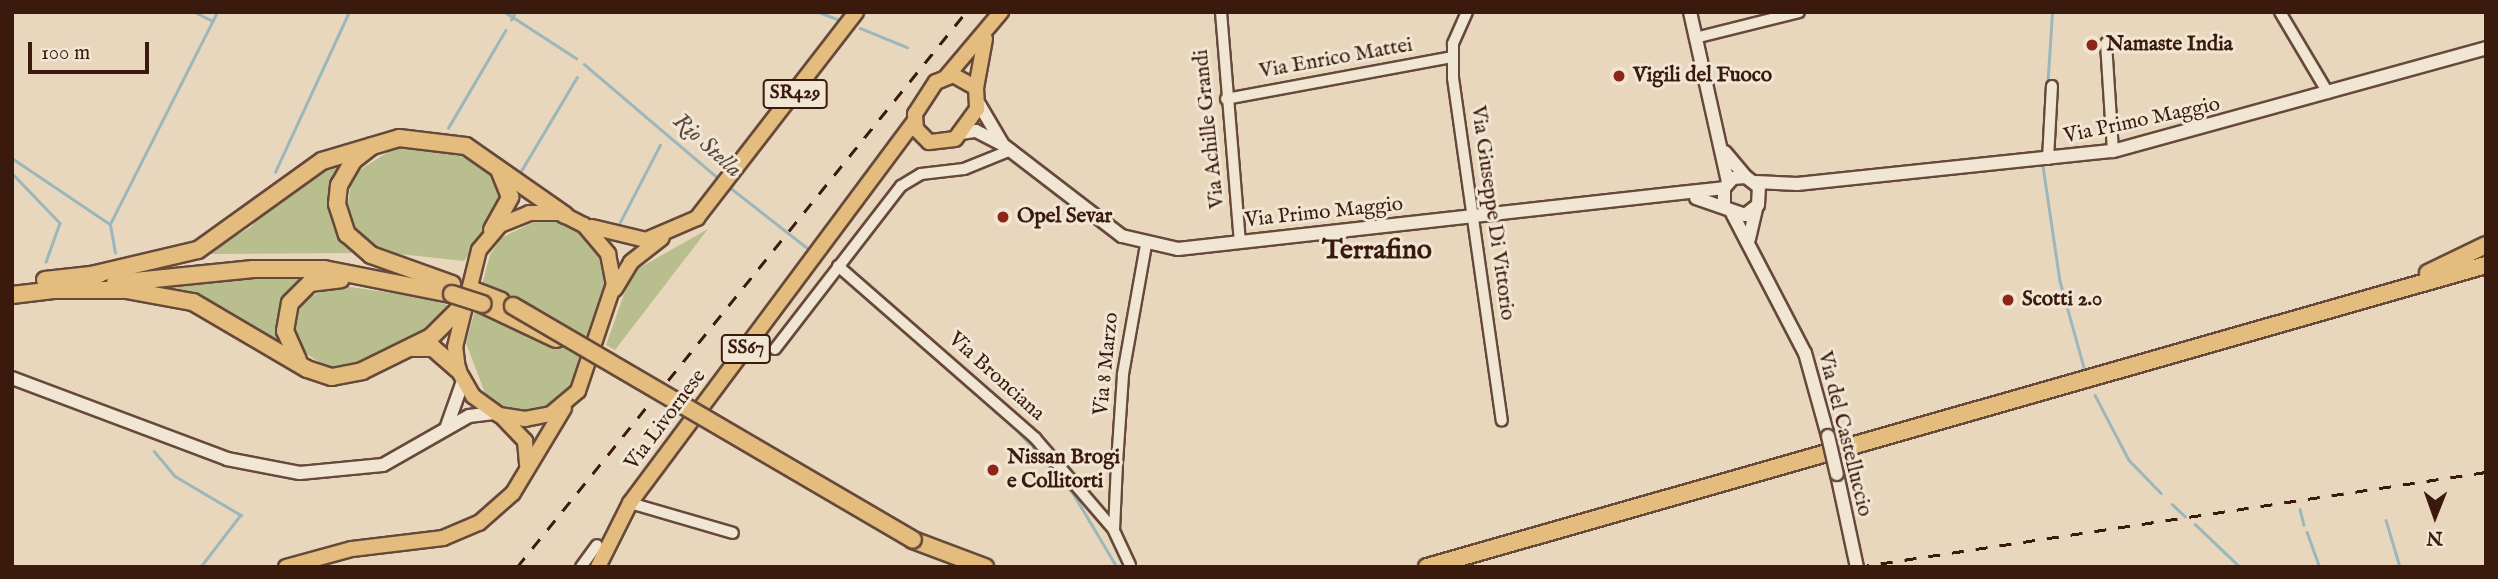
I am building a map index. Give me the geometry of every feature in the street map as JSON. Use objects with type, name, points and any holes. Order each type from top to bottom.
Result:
[{"type":"highway","points":[[91,275],[198,250],[321,161],[391,139],[439,138],[490,160],[571,217]]},
{"type":"highway","points":[[391,139],[366,149],[344,174],[337,198],[341,223],[363,251],[581,353],[817,501],[912,545],[985,567]]},
{"type":"highway","points":[[490,160],[510,191],[492,230]]},
{"type":"highway","points":[[2379,296],[2486,245]]},
{"type":"highway","points":[[12,284],[264,257],[362,263],[452,291]]},
{"type":"highway","points":[[1427,567],[2486,265]]},
{"type":"highway","points":[[12,295],[253,269],[324,269],[452,291],[473,290],[513,306],[953,567]]},
{"type":"highway","points":[[1465,567],[2485,275]]},
{"type":"highway","points":[[304,367],[290,350],[285,324],[303,288],[331,279],[412,283]]},
{"type":"highway","points":[[52,290],[137,291],[193,302],[304,367],[338,377],[443,330],[452,291]]},
{"type":"highway","points":[[404,349],[433,348],[461,376]]},
{"type":"main road","name":"SR429","points":[[613,294],[631,262],[667,235],[697,218],[856,12]]},
{"type":"main road","name":"Via Livornese","points":[[599,559],[630,503],[898,152],[921,102],[989,29],[1001,12]]},
{"type":"main road","points":[[1689,12],[1723,149],[1728,208]]},
{"type":"main road","name":"Via Livornese","points":[[979,104],[976,88],[989,29]]},
{"type":"main road","name":"Via Primo Maggio","points":[[961,133],[988,137],[1007,147],[1104,225],[1146,245],[1178,248],[1681,196],[1751,179],[1797,184],[2113,151],[2486,48]]},
{"type":"main road","points":[[947,76],[964,77],[976,88]]},
{"type":"main road","points":[[898,152],[929,142],[943,144],[961,133],[979,104]]},
{"type":"main road","name":"Via Primo Maggio","points":[[979,104],[1007,147]]},
{"type":"main road","points":[[914,122],[929,142]]},
{"type":"main road","points":[[1723,149],[1751,179],[1758,203],[1749,239]]},
{"type":"main road","name":"Via Primo Maggio","points":[[1681,196],[1728,208],[1758,203],[1797,184]]},
{"type":"main road","name":"Via del Castelluccio","points":[[1728,208],[1749,239],[1805,353],[1828,436],[1857,567]]},
{"type":"main road","points":[[286,567],[457,534],[495,511],[527,471],[567,404],[586,378],[613,294],[608,254],[571,217],[522,214],[492,230],[452,291],[461,376],[445,429]]},
{"type":"main road","name":"SR429","points":[[571,217],[622,238],[667,235]]},
{"type":"main road","points":[[461,376],[525,441],[527,471]]},
{"type":"main road","points":[[12,378],[202,450],[283,471],[368,469],[409,455],[445,429],[469,416],[497,414],[533,419],[567,404]]},
{"type":"street","name":"Via Achille Grandi","points":[[1221,12],[1226,99],[1240,242]]},
{"type":"street","name":"Via Giuseppe Di Vittorio","points":[[1467,12],[1452,57],[1502,421]]},
{"type":"street","points":[[1695,37],[1799,12]]},
{"type":"street","points":[[2280,12],[2328,93]]},
{"type":"street","points":[[2106,43],[2113,151]]},
{"type":"street","name":"Via Enrico Mattei","points":[[1226,99],[1452,57]]},
{"type":"street","points":[[2048,159],[2052,86]]},
{"type":"street","points":[[987,155],[988,137]]},
{"type":"street","points":[[775,349],[907,180],[964,169],[1007,147]]},
{"type":"street","name":"Via 8 Marzo","points":[[1114,530],[1124,374],[1146,245]]},
{"type":"street","name":"Via Bronciana","points":[[838,266],[1035,438],[1114,530]]},
{"type":"street","points":[[630,503],[733,533]]},
{"type":"street","points":[[1114,530],[1130,565]]},
{"type":"street","name":"Via Livornese","points":[[581,567],[599,559]]},
{"type":"green space","points":[[394,148],[446,149],[499,175],[506,195],[498,216],[464,261],[380,252],[355,234],[346,217],[352,175]]},
{"type":"green space","points":[[353,156],[330,190],[338,235],[354,253],[206,254],[251,227],[272,201],[312,172]]},
{"type":"green space","points":[[556,219],[582,231],[604,259],[607,290],[575,386],[554,404],[524,411],[500,405],[485,393],[466,343],[490,255],[501,238],[538,220]]},
{"type":"green space","points":[[708,229],[615,350],[606,345],[632,272]]},
{"type":"green space","points":[[251,277],[313,277],[282,302],[285,350],[235,314],[159,288]]},
{"type":"green space","points":[[336,285],[420,297],[455,307],[446,322],[370,362],[326,367],[297,347],[291,330],[303,300]]},
{"type":"waterway","points":[[195,12],[213,21]]},
{"type":"waterway","points":[[115,253],[110,224],[217,12]]},
{"type":"waterway","points":[[275,172],[349,12]]},
{"type":"waterway","name":"Rio Stella","points":[[505,12],[576,58]]},
{"type":"waterway","name":"Rio Stella","points":[[511,20],[515,12]]},
{"type":"waterway","points":[[819,12],[840,20]]},
{"type":"waterway","points":[[2043,152],[2052,12]]},
{"type":"waterway","points":[[860,28],[907,47]]},
{"type":"waterway","points":[[448,128],[505,31]]},
{"type":"waterway","name":"Rio Stella","points":[[584,64],[719,179]]},
{"type":"waterway","points":[[521,171],[577,77]]},
{"type":"waterway","points":[[619,224],[660,145]]},
{"type":"waterway","points":[[12,158],[110,224]]},
{"type":"waterway","points":[[2043,166],[2060,281],[2085,371]]},
{"type":"waterway","points":[[12,173],[60,223],[46,262]]},
{"type":"waterway","name":"Rio Stella","points":[[727,185],[810,250]]},
{"type":"waterway","points":[[2095,395],[2129,460],[2161,493]]},
{"type":"waterway","name":"Rio Stella","points":[[1009,421],[1073,493],[1117,567]]},
{"type":"waterway","points":[[154,451],[175,476],[241,515],[201,567]]},
{"type":"waterway","points":[[2172,504],[2185,516]]},
{"type":"waterway","points":[[2300,509],[2304,525]]},
{"type":"waterway","points":[[2386,520],[2400,567]]},
{"type":"waterway","points":[[2195,524],[2239,566]]},
{"type":"waterway","points":[[2307,532],[2320,567]]},
{"type":"railway","points":[[517,567],[966,12]]},
{"type":"railway","points":[[1857,567],[2486,472]]},
{"type":"place","name":"Namaste India","points":[[2092,45]]},
{"type":"place","name":"Vigili del Fuoco","points":[[1619,76]]},
{"type":"place","name":"Opel Sevar","points":[[1003,217]]},
{"type":"place","name":"Scotti 2.0","points":[[2008,300]]},
{"type":"place","name":"Nissan Brogi e Collitorti","points":[[993,470]]},
{"type":"district","name":"Terrafino","points":[[1377,251]]}]
